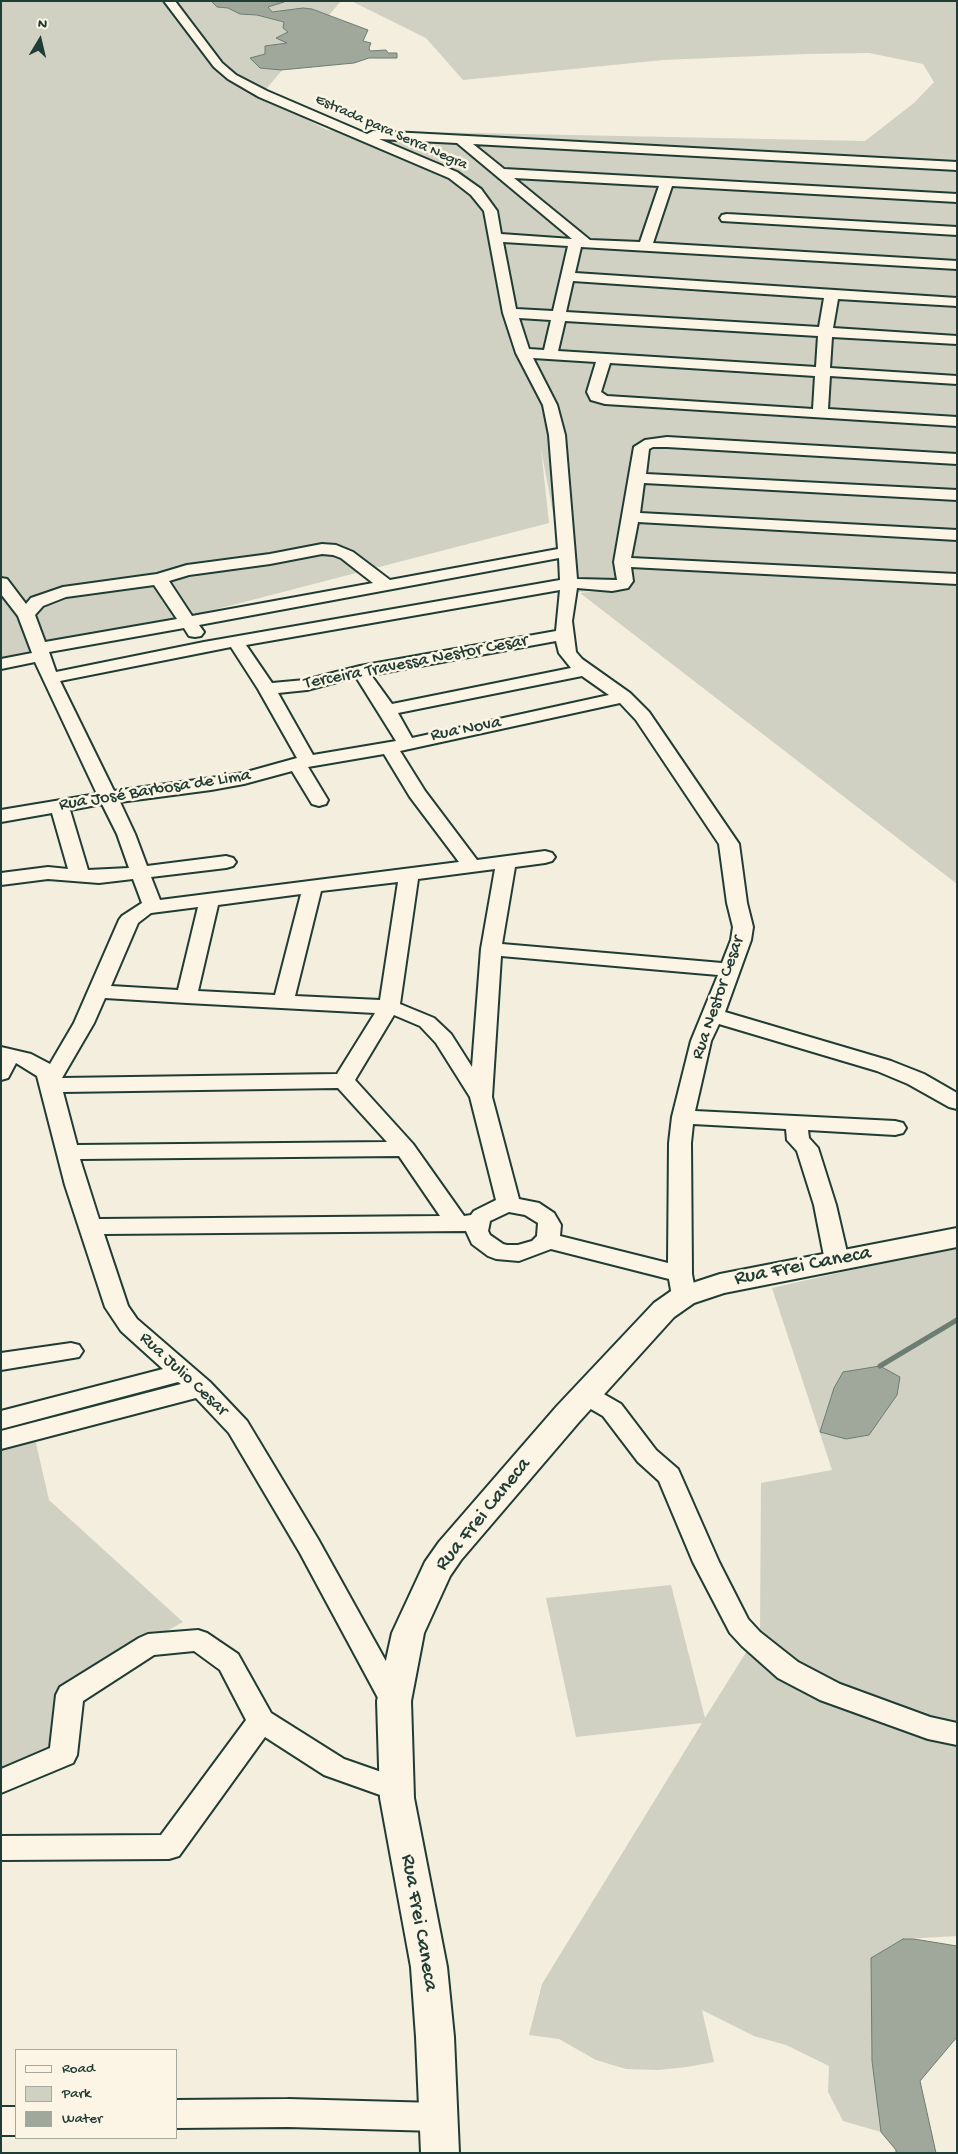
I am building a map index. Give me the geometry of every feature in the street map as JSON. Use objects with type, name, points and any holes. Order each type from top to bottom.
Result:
[{"type":"main road","name":"Rua Frei Caneca","points":[[440,2153],[435,2038],[429,1967],[396,1789],[394,1701],[408,1633],[436,1571],[450,1551],[586,1395],[664,1310],[682,1285],[720,1284],[957,1237]]},
{"type":"street","name":"Estrada para Serra Negra","points":[[168,1],[218,65],[232,78],[263,94],[453,175],[476,192],[490,211],[510,313],[523,353],[550,405],[557,435],[566,552]]},
{"type":"street","points":[[358,134],[957,166]]},
{"type":"street","points":[[462,140],[580,243]]},
{"type":"street","points":[[500,173],[957,198]]},
{"type":"street","points":[[645,247],[667,182]]},
{"type":"street","points":[[727,218],[957,231]]},
{"type":"street","points":[[495,238],[957,265]]},
{"type":"street","points":[[550,354],[567,278],[580,243]]},
{"type":"street","points":[[567,278],[957,302]]},
{"type":"street","points":[[820,413],[825,332],[832,294]]},
{"type":"street","points":[[510,313],[957,340]]},
{"type":"street","points":[[523,353],[957,380]]},
{"type":"street","points":[[604,358],[594,392],[599,399],[957,422]]},
{"type":"street","points":[[50,678],[204,647],[569,583],[612,586],[622,584],[625,581],[622,562],[632,517],[642,447],[658,442],[957,459]]},
{"type":"street","points":[[638,478],[957,495]]},
{"type":"street","points":[[632,517],[957,535]]},
{"type":"street","points":[[26,615],[38,602],[53,595],[159,579],[187,570],[270,560],[312,549],[330,548],[347,555],[386,585]]},
{"type":"street","points":[[1,664],[41,652],[189,622],[566,552]]},
{"type":"street","name":"Rua Nestor Cesar","points":[[566,552],[569,583],[564,634],[568,653],[584,670],[624,697],[643,716],[728,844],[743,927],[741,940],[701,1042],[683,1117],[680,1143],[682,1285]]},
{"type":"street","points":[[622,562],[957,579]]},
{"type":"street","points":[[159,579],[204,647]]},
{"type":"street","points":[[1,583],[26,615],[50,678],[72,727],[110,798],[126,834],[153,907]]},
{"type":"street","name":"Terceira Travessa Nestor Cesar","points":[[267,689],[307,685],[340,675],[564,634]]},
{"type":"street","points":[[236,642],[267,689],[319,800]]},
{"type":"street","points":[[387,710],[584,670]]},
{"type":"street","points":[[360,672],[387,710],[397,745],[417,793],[472,866]]},
{"type":"street","name":"Rua Nova","points":[[303,763],[624,697]]},
{"type":"street","name":"Rua José Barbosa de Lima","points":[[1,816],[143,792],[211,784],[260,775],[303,763]]},
{"type":"street","points":[[59,806],[80,875]]},
{"type":"street","points":[[48,873],[63,864],[72,852]]},
{"type":"street","points":[[50,1083],[99,991],[129,920],[138,912],[153,907],[545,857]]},
{"type":"street","points":[[1,879],[48,873],[99,876],[140,873],[226,862]]},
{"type":"street","points":[[481,1097],[491,949],[506,862]]},
{"type":"street","points":[[344,1081],[389,1007],[409,874]]},
{"type":"street","points":[[283,1002],[313,886]]},
{"type":"street","points":[[186,997],[209,900]]},
{"type":"street","points":[[491,949],[730,970]]},
{"type":"street","points":[[99,991],[389,1007],[427,1022],[444,1039],[481,1097],[509,1205]]},
{"type":"street","points":[[713,1015],[884,1066],[916,1079],[957,1102]]},
{"type":"street","name":"Rua Julio Cesar","points":[[4,1060],[40,1067],[47,1074],[76,1184],[117,1307],[134,1330],[201,1388],[242,1434],[309,1546],[394,1701]]},
{"type":"street","points":[[50,1083],[344,1081],[468,1223],[477,1231],[480,1239],[496,1250],[519,1254],[531,1251],[547,1240],[550,1232],[550,1225],[546,1218],[531,1208],[509,1205],[489,1211],[468,1223],[91,1227]]},
{"type":"street","points":[[683,1117],[895,1128]]},
{"type":"street","points":[[796,1123],[798,1140],[807,1148],[825,1205],[837,1261]]},
{"type":"street","points":[[69,1152],[404,1149]]},
{"type":"street","points":[[547,1240],[682,1285]]},
{"type":"street","points":[[1,1362],[71,1351]]},
{"type":"street","points":[[1,1420],[183,1372]]},
{"type":"street","points":[[1,1440],[201,1388]]},
{"type":"street","points":[[586,1395],[612,1410],[647,1456],[669,1476],[706,1562],[739,1626],[751,1639],[788,1670],[822,1688],[920,1725],[957,1734]]},
{"type":"street","points":[[1,1782],[63,1755],[70,1695],[148,1645],[198,1640],[229,1662],[261,1721],[334,1767],[396,1789]]},
{"type":"street","points":[[1,1848],[169,1847],[261,1721]]},
{"type":"street","points":[[178,2114],[288,2113],[437,2117]]},
{"type":"street","points":[[1,2121],[15,2121]]},
{"type":"green space","points":[[1,1],[341,1],[261,95],[327,130],[865,141],[914,103],[934,82],[923,64],[869,53],[806,54],[663,60],[463,80],[426,38],[351,1],[957,1],[957,884],[580,593],[616,589],[568,593],[541,449],[549,523],[1,665]]},
{"type":"green space","points":[[957,1246],[957,1936],[903,1939],[871,1958],[872,2061],[881,2132],[843,2121],[828,2092],[829,2066],[786,2045],[754,2036],[702,2010],[714,2062],[687,2067],[658,2070],[626,2069],[596,2060],[559,2039],[529,2035],[542,1984],[702,1723],[576,1737],[546,1598],[671,1585],[705,1718],[760,1630],[761,1483],[832,1470],[772,1288]]},
{"type":"green space","points":[[35,1439],[49,1500],[183,1622],[56,1692],[58,1752],[1,1777],[1,1448]]},
{"type":"water","points":[[211,1],[287,1],[268,7],[272,12],[303,8],[312,9],[368,30],[363,41],[371,43],[370,51],[386,50],[388,53],[397,53],[397,58],[369,58],[354,63],[281,70],[260,68],[250,58],[265,54],[265,46],[287,43],[276,38],[288,32],[283,28],[284,22],[257,15],[240,14],[228,8],[217,7]]},
{"type":"water","points":[[880,1366],[900,1377],[897,1395],[869,1435],[846,1439],[820,1432],[834,1388],[843,1372]]},
{"type":"water","points":[[903,1939],[957,1946],[957,2037],[920,2081],[936,2153],[896,2153],[896,2150],[881,2132],[872,2061],[871,1958]]},
{"type":"waterway","points":[[880,1366],[957,1320]]}]
